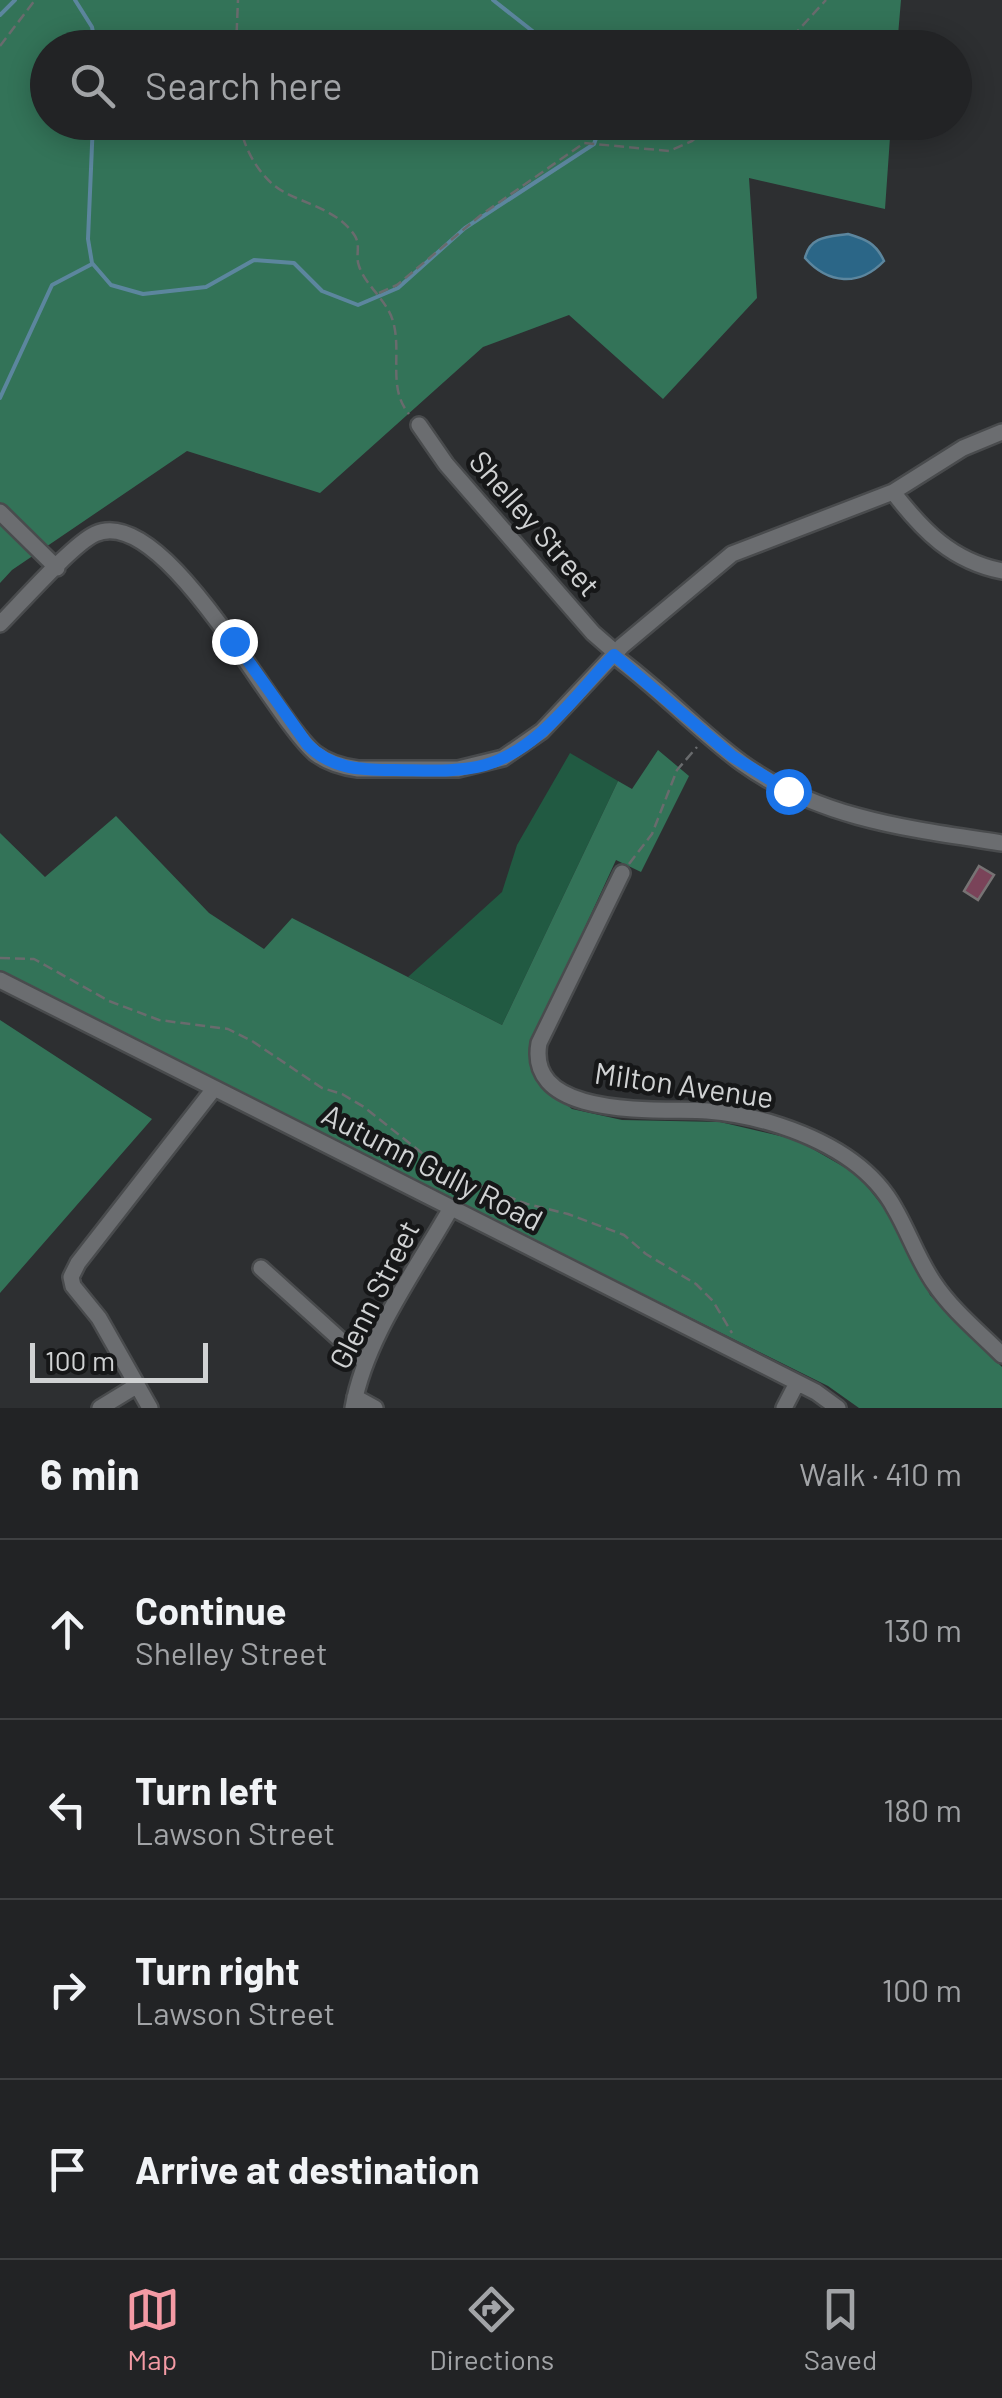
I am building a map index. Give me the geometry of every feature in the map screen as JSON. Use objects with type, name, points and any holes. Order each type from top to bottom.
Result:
[{"type":"street","name":"Shelley Street","points":[[418,425],[446,464],[594,633],[707,734],[762,776],[826,809],[892,827],[1002,842]]},
{"type":"street","points":[[0,624],[82,542],[100,532],[116,530],[142,540],[223,626],[317,755],[344,767],[458,769],[503,758],[542,731],[615,654],[732,554],[893,492],[963,448],[1002,432]]},
{"type":"street","points":[[893,492],[936,542],[968,561],[1002,571]]},
{"type":"street","points":[[0,512],[58,568]]},
{"type":"street","name":"Milton Avenue","points":[[622,873],[539,1042],[539,1062],[552,1083],[594,1106],[707,1111],[760,1120],[838,1152],[864,1170],[886,1193],[936,1286],[1002,1355]]},
{"type":"street","name":"Autumn Gully Road","points":[[0,980],[742,1354],[838,1408]]},
{"type":"street","points":[[150,1408],[71,1277],[214,1090]]},
{"type":"street","name":"Glenn Street","points":[[354,1402],[365,1362],[451,1208]]},
{"type":"street","points":[[261,1268],[365,1362]]},
{"type":"street","points":[[784,1408],[798,1383]]},
{"type":"street","points":[[100,1408],[136,1386]]},
{"type":"street","points":[[354,1402],[375,1408]]},
{"type":"path","points":[[0,46],[36,0]]},
{"type":"path","points":[[237,30],[238,0]]},
{"type":"path","points":[[798,30],[826,0]]},
{"type":"path","points":[[243,140],[256,164],[281,191],[310,201],[346,226],[358,240],[359,266],[394,322],[398,400],[418,425]]},
{"type":"path","points":[[379,293],[397,285],[481,215],[584,143],[670,152],[693,140]]},
{"type":"path","points":[[622,873],[652,834],[680,766],[707,734]]},
{"type":"path","points":[[0,958],[34,959],[109,1001],[159,1020],[228,1029],[322,1088],[364,1106],[448,1173],[624,1235],[646,1254],[696,1284],[713,1301],[742,1354]]},
{"type":"green space","points":[[0,0],[901,0],[898,30],[30,30],[30,140],[890,140],[885,209],[749,178],[757,298],[663,399],[569,315],[483,347],[320,493],[187,451],[12,570],[0,583]]},
{"type":"green space","points":[[658,750],[689,776],[641,872],[616,860],[530,1046],[531,1070],[572,1109],[622,1120],[720,1122],[797,1140],[858,1175],[896,1223],[930,1295],[1002,1367],[1002,1408],[859,1408],[828,1386],[0,975],[0,833],[45,877],[116,816],[209,913],[264,949],[292,918],[502,1025],[618,781],[632,789]]},
{"type":"green space","points":[[570,753],[618,781],[502,1025],[408,977],[502,892],[517,845]]},
{"type":"green space","points":[[0,1020],[152,1119],[0,1293]]},
{"type":"water","points":[[848,234],[869,243],[884,261],[864,275],[844,279],[824,273],[805,258],[816,242]]},
{"type":"building","points":[[979,866],[994,875],[978,900],[964,891]]},
{"type":"waterway","points":[[0,15],[15,0]]},
{"type":"waterway","points":[[75,0],[93,30]]},
{"type":"waterway","points":[[493,0],[531,30]]},
{"type":"waterway","points":[[92,140],[88,239],[92,263],[111,285],[143,294],[206,287],[254,260],[294,263],[322,291],[358,305],[398,288],[465,228],[595,140]]},
{"type":"waterway","points":[[0,398],[52,285],[92,264]]},
{"type":"route","points":[[234,641],[307,744],[317,755],[344,767],[458,769],[503,758],[542,731],[614,655],[732,756],[788,791]]}]
